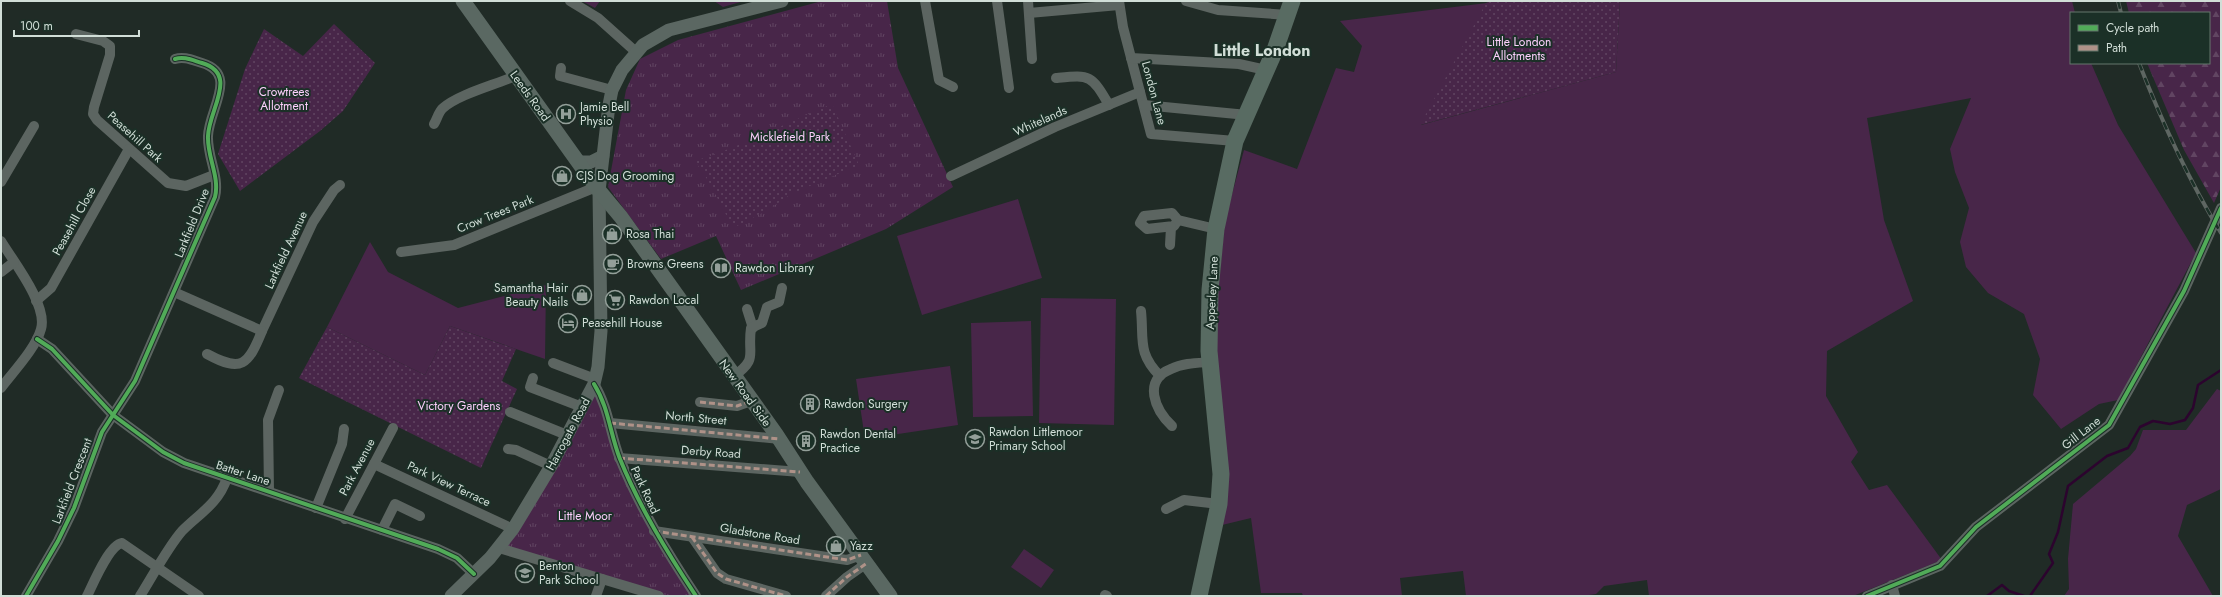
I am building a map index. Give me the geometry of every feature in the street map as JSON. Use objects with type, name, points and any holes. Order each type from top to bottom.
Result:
[{"type":"highway","name":"Apperley Lane","points":[[1199,596],[1219,504],[1221,474],[1210,362],[1210,290],[1216,229],[1235,141],[1266,70],[1290,8]]},
{"type":"main road","name":"Leeds Road","points":[[463,1],[597,189]]},
{"type":"main road","name":"Harrogate Road","points":[[451,596],[499,548],[513,529],[551,466],[595,381],[600,350],[601,331],[597,189],[612,90],[622,70],[636,52],[669,30],[782,1]]},
{"type":"main road","points":[[578,162],[591,162],[602,156]]},
{"type":"main road","name":"New Road Side","points":[[597,189],[621,218],[733,376],[780,439],[800,472],[890,596]]},
{"type":"street","points":[[570,1],[598,18],[636,52]]},
{"type":"street","points":[[925,1],[939,80],[953,87]]},
{"type":"street","points":[[997,1],[1009,88]]},
{"type":"street","points":[[1028,1],[1032,59]]},
{"type":"street","points":[[1186,1],[1218,10],[1290,8]]},
{"type":"street","points":[[1029,13],[1119,2]]},
{"type":"street","name":"London Lane","points":[[1119,2],[1131,58],[1151,134],[1235,141]]},
{"type":"street","name":"Peasehill Park","points":[[76,34],[103,42],[110,46],[110,55],[93,114],[164,180],[176,186],[192,184],[214,175]]},
{"type":"street","name":"Larkfield Drive","points":[[113,415],[135,381],[215,197],[217,187],[208,137],[212,113],[221,87],[220,75],[212,66],[182,57],[175,59]]},
{"type":"street","points":[[1131,58],[1239,64],[1266,70]]},
{"type":"street","points":[[561,68],[560,76],[612,90]]},
{"type":"street","points":[[434,124],[442,108],[447,105],[463,96],[516,76]]},
{"type":"street","points":[[1056,78],[1082,76],[1095,81],[1109,105]]},
{"type":"street","name":"Whitelands","points":[[951,176],[1140,92]]},
{"type":"street","points":[[1144,105],[1247,115]]},
{"type":"street","points":[[1,182],[34,126]]},
{"type":"street","name":"Peasehill Close","points":[[36,301],[51,288],[129,149]]},
{"type":"street","name":"Larkfield Avenue","points":[[207,354],[224,363],[236,365],[246,360],[253,353],[313,222],[334,190],[340,185]]},
{"type":"street","name":"Crow Trees Park","points":[[401,252],[454,245],[597,189]]},
{"type":"street","name":"Gill Lane","points":[[1867,596],[1940,566],[1976,527],[2109,425],[2184,291],[2221,208]]},
{"type":"street","points":[[1170,245],[1174,223],[1216,229]]},
{"type":"street","points":[[1,241],[36,301],[42,322],[37,339],[1,388]]},
{"type":"street","points":[[1,272],[14,262]]},
{"type":"street","points":[[753,328],[762,322],[767,307],[779,302],[782,288]]},
{"type":"street","points":[[174,292],[262,331]]},
{"type":"street","points":[[733,376],[747,366],[751,358],[749,343],[753,328],[747,310]]},
{"type":"street","points":[[1141,311],[1143,331],[1141,345],[1150,365],[1160,376]]},
{"type":"street","name":"Batter Lane","points":[[37,339],[52,349],[113,415],[163,452],[184,463],[269,491],[345,519],[438,548],[458,558],[474,574]]},
{"type":"street","points":[[1172,426],[1159,413],[1155,404],[1154,385],[1160,376],[1170,369],[1184,364],[1210,362]]},
{"type":"street","points":[[553,363],[595,381]]},
{"type":"street","points":[[533,378],[530,387],[582,407]]},
{"type":"street","name":"Park Road","points":[[595,381],[603,399],[619,458],[654,531],[696,596]]},
{"type":"street","points":[[269,491],[268,420],[279,390]]},
{"type":"street","points":[[700,402],[737,406],[751,401]]},
{"type":"street","points":[[510,412],[567,435]]},
{"type":"street","name":"Larkfield Crescent","points":[[26,596],[70,516],[102,432],[113,415]]},
{"type":"street","name":"North Street","points":[[610,423],[780,439]]},
{"type":"street","name":"Park Avenue","points":[[345,519],[393,428]]},
{"type":"street","points":[[316,508],[342,444],[344,429]]},
{"type":"street","points":[[508,449],[516,450],[551,466]]},
{"type":"street","name":"Derby Road","points":[[619,458],[800,472]]},
{"type":"street","name":"Park View Terrace","points":[[374,464],[513,529]]},
{"type":"street","points":[[140,596],[182,532],[222,492],[227,478]]},
{"type":"street","points":[[1166,509],[1184,500],[1219,504]]},
{"type":"street","points":[[382,530],[395,504],[420,516]]},
{"type":"street","name":"Gladstone Road","points":[[654,531],[847,560],[864,559]]},
{"type":"street","points":[[692,537],[717,573],[726,579],[786,596]]},
{"type":"street","points":[[87,596],[110,552],[117,544],[122,543],[199,596]]},
{"type":"street","points":[[499,548],[660,596]]},
{"type":"street","points":[[826,596],[864,559]]},
{"type":"street","points":[[596,596],[602,579]]},
{"type":"street","points":[[1892,585],[1895,596]]},
{"type":"green space","points":[[582,1],[600,1],[595,8]]},
{"type":"green space","points":[[714,1],[744,1],[723,7]]},
{"type":"green space","name":"Micklefield Park","points":[[822,1],[887,1],[898,68],[953,187],[886,229],[741,290],[716,236],[661,259],[608,187],[626,90],[640,59],[678,40]]},
{"type":"green space","name":"Little London Allotments","points":[[1491,1],[1620,1],[1616,72],[1420,125],[1486,3]]},
{"type":"green space","points":[[1620,1],[2072,1],[2075,12],[2070,12],[2070,64],[2091,64],[2118,125],[2196,253],[2118,400],[2099,404],[2061,429],[2033,395],[2040,359],[2024,314],[1988,293],[1966,267],[1960,242],[1969,208],[1955,172],[1950,149],[1971,98],[1867,118],[1884,220],[1913,301],[1827,351],[1826,396],[1858,452],[1851,462],[1869,490],[1887,485],[1942,560],[1853,596],[1649,596],[1647,580],[1604,586],[1596,594],[1582,596],[1466,596],[1463,571],[1400,578],[1402,596],[1303,596],[1302,593],[1261,593],[1251,518],[1222,525],[1216,315],[1225,220],[1244,150],[1297,169],[1336,68],[1354,72],[1362,46],[1340,21],[1487,3],[1421,125],[1616,72]]},
{"type":"green space","points":[[2126,1],[2221,1],[2221,187],[2214,203],[2184,150],[2147,64],[2210,64],[2210,12],[2129,12]]},
{"type":"green space","name":"Crowtrees Allotment","points":[[334,24],[375,63],[343,111],[320,131],[240,191],[218,154],[245,69],[264,29],[303,56]]},
{"type":"green space","points":[[832,104],[859,165],[791,194],[768,210],[733,228],[709,182],[695,161],[747,141]]},
{"type":"green space","points":[[1018,199],[1042,278],[922,315],[897,236]]},
{"type":"green space","points":[[370,242],[388,272],[458,308],[546,285],[545,359],[450,326],[425,375],[327,327]]},
{"type":"green space","points":[[1041,298],[1116,299],[1114,425],[1039,423]]},
{"type":"green space","points":[[1031,321],[1033,416],[973,417],[971,323]]},
{"type":"green space","name":"Victory Gardens","points":[[450,326],[516,349],[502,381],[517,389],[481,468],[299,378],[327,327],[425,375]]},
{"type":"green space","points":[[950,366],[958,425],[865,439],[856,379]]},
{"type":"green space","name":"Little Moor","points":[[594,384],[619,458],[696,596],[659,596],[499,548]]},
{"type":"green space","points":[[2217,389],[2221,391],[2221,489],[2187,505],[2178,536],[2213,596],[2064,596],[2069,589],[2068,559],[2073,504],[2130,456],[2136,449],[2143,430],[2186,430]]},
{"type":"green space","points":[[1024,549],[1054,570],[1041,588],[1011,567]]},
{"type":"waterway","points":[[2030,596],[2053,563],[2049,554],[2058,532],[2068,486],[2107,456],[2128,448],[2140,427],[2153,421],[2170,424],[2185,420],[2193,408],[2198,385],[2221,370]]},
{"type":"waterway","points":[[1987,596],[2002,585],[2009,591],[2024,596]]},
{"type":"railway","points":[[2118,1],[2121,12]]},
{"type":"railway","points":[[2139,64],[2176,150],[2221,233]]},
{"type":"marked path","points":[[700,402],[737,406],[751,401]]},
{"type":"marked path","points":[[610,423],[780,439]]},
{"type":"marked path","points":[[619,458],[800,472]]},
{"type":"marked path","points":[[654,531],[847,560],[861,555]]},
{"type":"marked path","points":[[692,537],[717,573],[726,579],[786,596]]},
{"type":"marked path","points":[[826,596],[847,577],[867,563]]},
{"type":"cycle path","points":[[26,596],[58,541],[74,508],[102,432],[135,381],[215,197],[216,182],[209,152],[208,136],[219,94],[219,75],[213,68],[202,63],[185,58],[175,59]]},
{"type":"cycle path","points":[[1867,596],[1940,566],[1976,527],[2109,425],[2184,291],[2221,208]]},
{"type":"cycle path","points":[[37,339],[52,349],[113,415],[163,452],[184,463],[438,549],[457,558],[474,574]]},
{"type":"cycle path","points":[[594,384],[603,402],[620,459],[636,495],[664,546],[696,596]]},
{"type":"place","name":"Jamie Bell Physio","points":[[566,114]]},
{"type":"place","name":"CJS Dog Grooming","points":[[562,176]]},
{"type":"place","name":"Rosa Thai","points":[[612,234]]},
{"type":"place","name":"Browns Greens","points":[[613,264]]},
{"type":"place","name":"Rawdon Library","points":[[721,268]]},
{"type":"place","name":"Samantha Hair Beauty Nails","points":[[582,295]]},
{"type":"place","name":"Rawdon Local","points":[[615,300]]},
{"type":"place","name":"Peasehill House","points":[[568,323]]},
{"type":"place","name":"Rawdon Surgery","points":[[810,404]]},
{"type":"place","name":"Rawdon Littlemoor Primary School","points":[[975,439]]},
{"type":"place","name":"Rawdon Dental Practice","points":[[806,441]]},
{"type":"place","name":"Yazz","points":[[836,546]]},
{"type":"place","name":"Benton Park School","points":[[525,573]]},
{"type":"district","name":"Little London","points":[[1262,50]]}]
